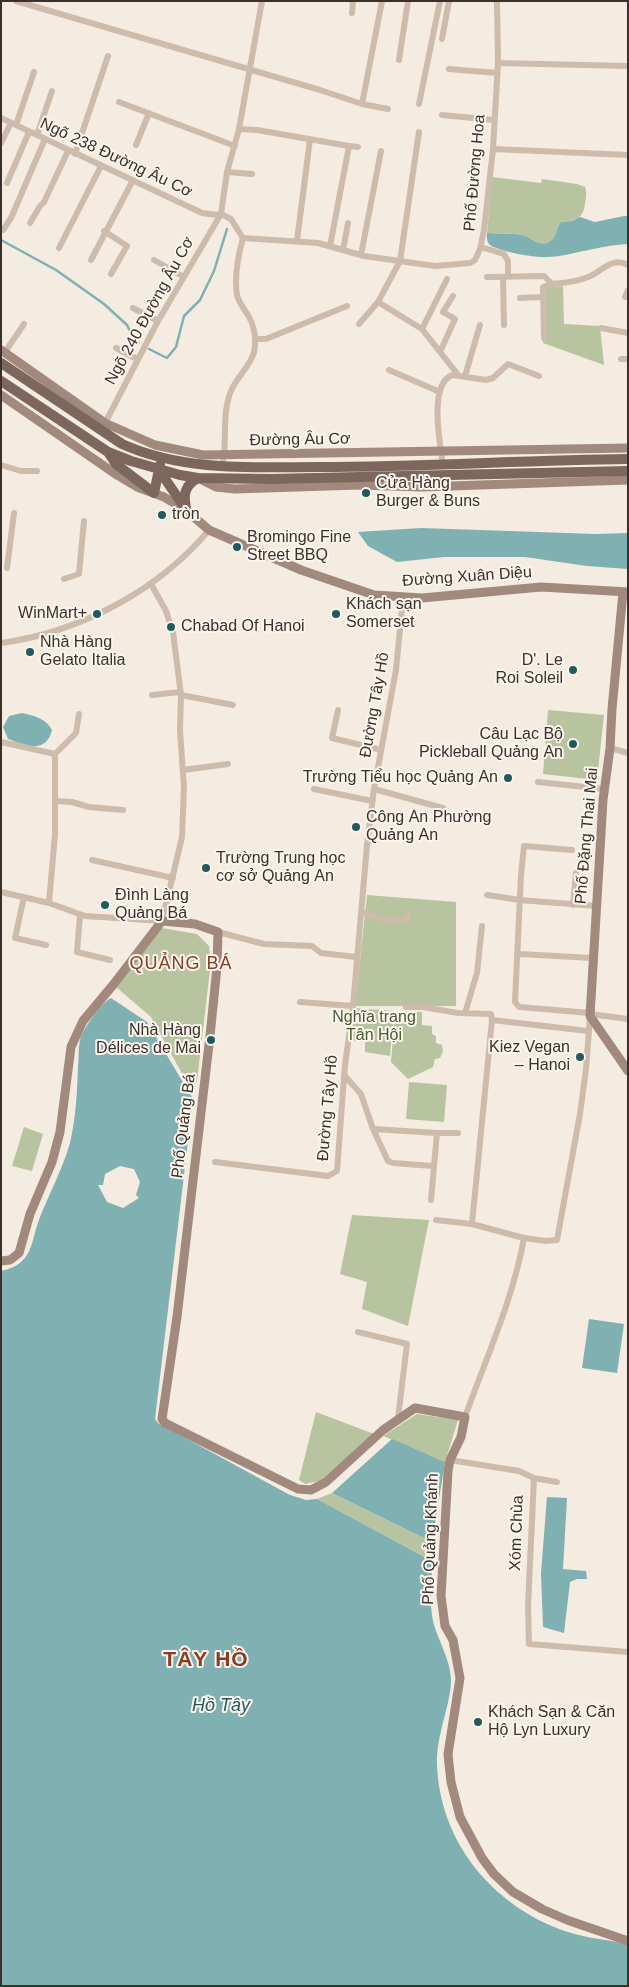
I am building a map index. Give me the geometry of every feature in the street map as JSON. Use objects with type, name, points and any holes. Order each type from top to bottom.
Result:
[{"type":"main road","name":"Đường Âu Cơ","points":[[1,363],[114,439],[137,450],[222,467],[377,472],[444,464],[628,459]]},
{"type":"main road","name":"Đường Âu Cơ","points":[[1,381],[108,452],[159,470],[198,478],[377,472],[628,471]]},
{"type":"main road","points":[[108,452],[116,464],[154,493],[162,456]]},
{"type":"main road","points":[[159,470],[188,511]]},
{"type":"main road","points":[[188,511],[184,494],[190,484],[198,478]]},
{"type":"street","points":[[16,1],[362,104],[388,108]]},
{"type":"street","points":[[222,467],[225,456],[228,399],[235,382],[253,355],[255,339],[251,320],[237,295],[238,258],[243,238],[231,219],[221,214],[227,172],[239,129],[262,1]]},
{"type":"street","points":[[352,13],[354,1]]},
{"type":"street","points":[[362,104],[382,1]]},
{"type":"street","points":[[399,60],[408,1]]},
{"type":"street","points":[[420,104],[440,1]]},
{"type":"street","points":[[442,38],[449,1]]},
{"type":"street","name":"Phố Đường Hoa","points":[[243,238],[298,241],[330,246],[361,255],[435,266],[470,263],[475,260],[481,247],[484,230],[493,149],[498,63],[497,1]]},
{"type":"street","points":[[30,223],[72,152],[108,56]]},
{"type":"street","points":[[498,63],[628,66]]},
{"type":"street","points":[[450,69],[497,73]]},
{"type":"street","points":[[1,143],[13,124],[34,72]]},
{"type":"street","points":[[37,135],[52,91]]},
{"type":"street","points":[[118,102],[235,146]]},
{"type":"street","points":[[136,145],[149,113]]},
{"type":"street","points":[[442,115],[494,120]]},
{"type":"street","name":"Ngõ 238 Đường Âu Cơ","points":[[1,118],[202,214],[221,214]]},
{"type":"street","points":[[239,129],[257,130],[358,147]]},
{"type":"street","points":[[7,183],[29,132]]},
{"type":"street","points":[[359,324],[378,302],[400,261],[419,132]]},
{"type":"street","points":[[3,230],[11,218],[45,139]]},
{"type":"street","points":[[298,241],[310,139]]},
{"type":"street","points":[[330,246],[349,146]]},
{"type":"street","points":[[493,149],[628,155]]},
{"type":"street","points":[[361,255],[381,150]]},
{"type":"street","points":[[59,248],[101,166]]},
{"type":"street","points":[[227,172],[252,174]]},
{"type":"street","points":[[90,260],[132,182]]},
{"type":"street","name":"Ngõ 240 Đường Âu Cơ","points":[[105,422],[158,321],[221,214]]},
{"type":"street","points":[[343,250],[348,223]]},
{"type":"street","points":[[104,231],[127,246],[112,274]]},
{"type":"street","points":[[481,247],[504,254],[508,261],[504,325]]},
{"type":"street","points":[[154,260],[184,277]]},
{"type":"street","points":[[544,338],[543,287],[589,277],[602,267],[616,262],[628,265]]},
{"type":"street","points":[[487,277],[544,276],[552,284]]},
{"type":"street","points":[[422,329],[447,279]]},
{"type":"street","points":[[440,352],[455,318],[444,312],[453,296]]},
{"type":"street","points":[[520,298],[543,297]]},
{"type":"street","points":[[378,302],[422,329],[462,376]]},
{"type":"street","points":[[255,339],[266,339],[346,306]]},
{"type":"street","points":[[133,308],[158,321]]},
{"type":"street","points":[[3,351],[24,324]]},
{"type":"street","points":[[462,376],[480,325]]},
{"type":"street","points":[[601,328],[628,333]]},
{"type":"street","points":[[116,348],[137,359]]},
{"type":"street","name":"Đường Âu Cơ","points":[[3,351],[105,422],[155,445],[203,455],[441,452],[534,448],[628,448]]},
{"type":"street","points":[[444,464],[441,452],[438,410],[442,384],[448,376],[486,380],[492,378],[508,364],[539,376]]},
{"type":"street","points":[[389,370],[440,392]]},
{"type":"street","points":[[3,396],[137,487],[154,493]]},
{"type":"street","points":[[88,465],[97,460]]},
{"type":"street","points":[[2,465],[21,471],[37,471]]},
{"type":"street","name":"Đường Âu Cơ","points":[[198,478],[216,487],[235,489],[359,485],[421,487],[628,480]]},
{"type":"street","name":"Đường Xuân Diệu","points":[[154,493],[188,511],[209,530],[307,573],[374,594],[403,598],[422,598],[541,586],[625,592]]},
{"type":"street","points":[[7,568],[14,513]]},
{"type":"street","points":[[64,579],[79,574],[84,521]]},
{"type":"street","points":[[1,643],[21,640],[77,623],[128,599],[151,584],[198,543],[209,530]]},
{"type":"street","points":[[1,1261],[10,1260],[19,1253],[30,1214],[52,1162],[60,1132],[71,1047],[75,1038],[83,1021],[114,985],[162,921],[173,878],[182,837],[180,820],[183,770],[180,694],[174,632],[166,611],[151,584]]},
{"type":"street","name":"Phố Đặng Thai Mai","points":[[590,1014],[604,789],[610,748],[625,592]]},
{"type":"street","name":"Đường Tây Hồ","points":[[215,1162],[328,1176],[337,1170],[344,1075],[353,1006],[356,957],[372,801],[396,670],[403,598]]},
{"type":"street","points":[[152,695],[180,694],[233,704]]},
{"type":"street","points":[[338,710],[332,738],[381,750]]},
{"type":"street","points":[[49,904],[55,834],[55,754],[76,733],[79,714]]},
{"type":"street","points":[[1,742],[55,754]]},
{"type":"street","points":[[610,748],[628,753]]},
{"type":"street","points":[[183,770],[228,764]]},
{"type":"street","points":[[538,782],[604,789]]},
{"type":"street","points":[[314,789],[372,801]]},
{"type":"street","points":[[374,789],[443,808]]},
{"type":"street","points":[[54,802],[72,802],[89,807],[123,810]]},
{"type":"street","points":[[572,850],[524,846],[516,985],[517,1006],[628,1019]]},
{"type":"street","points":[[92,860],[173,878]]},
{"type":"street","points":[[573,905],[576,873]]},
{"type":"street","points":[[1,892],[49,904],[80,915],[195,924],[264,944],[312,946],[321,953],[356,957]]},
{"type":"street","points":[[487,895],[520,900],[596,906]]},
{"type":"street","points":[[24,897],[15,938],[46,945]]},
{"type":"street","points":[[361,912],[384,919],[403,921],[406,920],[408,914]]},
{"type":"street","points":[[80,915],[77,952],[110,960]]},
{"type":"street","points":[[466,1013],[477,973],[482,926]]},
{"type":"street","name":"Phố Quảng Bá","points":[[218,932],[217,967],[210,1036],[177,1318],[162,1419],[165,1423],[298,1488],[311,1490],[326,1482],[398,1418],[415,1408],[465,1417]]},
{"type":"street","points":[[519,954],[593,958]]},
{"type":"street","points":[[300,1002],[353,1006]]},
{"type":"street","points":[[406,1007],[490,1014],[492,1020],[472,1224]]},
{"type":"street","points":[[436,1220],[472,1224],[524,1238],[546,1241],[556,1240],[580,1114],[590,1014]]},
{"type":"street","points":[[590,1014],[628,1071]]},
{"type":"street","points":[[492,1020],[588,1031]]},
{"type":"street","points":[[344,1075],[361,1094],[374,1129],[390,1162],[434,1166]]},
{"type":"street","points":[[374,1129],[458,1133]]},
{"type":"street","points":[[431,1200],[437,1133]]},
{"type":"street","points":[[465,1417],[505,1310],[518,1267],[524,1238]]},
{"type":"street","points":[[358,1332],[407,1344],[398,1418]]},
{"type":"street","name":"Phố Quảng Khánh","points":[[465,1417],[462,1436],[450,1460],[445,1512],[441,1596],[445,1626],[453,1640],[460,1678],[448,1754],[451,1782],[460,1817],[482,1858],[494,1874],[513,1892],[542,1909],[582,1926],[628,1940]]},
{"type":"street","name":"Xóm Chùa","points":[[450,1460],[518,1471],[534,1478],[528,1606],[529,1644],[628,1652]]},
{"type":"street","points":[[534,1478],[558,1482]]},
{"type":"street","name":"Phố Quảng Khánh","points":[[612,1936],[628,1935]]},
{"type":"green space","points":[[492,177],[541,183],[542,179],[577,184],[586,189],[584,209],[578,218],[561,222],[554,238],[545,243],[539,243],[523,235],[487,233]]},
{"type":"green space","points":[[563,286],[564,324],[600,326],[604,365],[543,343],[541,288]]},
{"type":"green space","name":"Câu Lạc Bộ Pickleball Quảng An","points":[[548,710],[604,715],[597,780],[543,774]]},
{"type":"green space","points":[[367,895],[456,902],[456,1006],[355,1006]]},
{"type":"green space","points":[[162,928],[197,934],[209,946],[211,962],[197,1081],[191,1090],[151,1017],[116,987]]},
{"type":"green space","name":"Nghĩa trang Tân Hội","points":[[354,1008],[394,1011],[390,1056],[365,1052],[365,1042],[350,1040]]},
{"type":"green space","points":[[395,1012],[422,1012],[422,1025],[432,1026],[432,1034],[436,1036],[436,1043],[442,1045],[443,1051],[440,1058],[435,1059],[433,1067],[408,1079],[391,1062]]},
{"type":"green space","points":[[409,1082],[447,1085],[444,1122],[406,1119]]},
{"type":"green space","points":[[24,1127],[43,1134],[32,1171],[12,1166]]},
{"type":"green space","points":[[352,1215],[429,1220],[408,1326],[362,1309],[367,1282],[340,1274]]},
{"type":"green space","points":[[316,1412],[374,1434],[320,1481],[305,1484],[299,1480]]},
{"type":"green space","points":[[417,1414],[458,1420],[445,1462],[383,1436]]},
{"type":"green space","points":[[332,1493],[432,1542],[432,1561],[317,1499]]},
{"type":"water","points":[[628,216],[628,244],[559,256],[538,257],[502,250],[492,246],[487,241],[487,233],[523,235],[539,243],[545,243],[554,238],[561,222],[572,221],[580,217],[595,222]]},
{"type":"water","points":[[421,528],[596,534],[628,533],[628,569],[587,566],[525,557],[444,557],[397,562],[368,546],[358,532]]},
{"type":"water","points":[[22,713],[39,718],[49,726],[52,730],[45,743],[28,746],[8,739],[3,727],[9,716]]},
{"type":"water","name":"Hồ Tây","points":[[111,998],[147,1022],[193,1099],[155,1419],[158,1423],[290,1495],[306,1500],[317,1499],[432,1561],[431,1599],[433,1621],[451,1675],[450,1693],[437,1754],[440,1794],[448,1821],[476,1869],[495,1889],[517,1907],[542,1921],[568,1932],[628,1944],[628,1986],[1,1986],[1,1271],[12,1268],[20,1263],[25,1258],[32,1244],[40,1217],[70,1143],[76,1105],[80,1040],[93,1017]]},
{"type":"water","points":[[589,1319],[624,1324],[617,1373],[582,1368]]},
{"type":"water","points":[[392,1439],[445,1462],[432,1542],[332,1493]]},
{"type":"water","points":[[547,1497],[567,1498],[563,1569],[586,1571],[587,1579],[577,1579],[570,1582],[564,1633],[543,1627],[541,1573]]},
{"type":"pier","points":[[120,1166],[134,1169],[140,1182],[136,1195],[139,1198],[123,1208],[107,1202],[98,1185],[103,1185],[105,1174]]},
{"type":"waterway","points":[[149,349],[167,358],[176,347],[184,316],[200,300],[214,271],[227,229]]},
{"type":"waterway","points":[[1,240],[56,270],[104,304],[127,325],[134,339],[139,343]]},
{"type":"place","name":"Cửa Hàng Burger & Buns","points":[[366,493]]},
{"type":"place","name":"tròn","points":[[162,515]]},
{"type":"place","name":"Bromingo Fine Street BBQ","points":[[237,547]]},
{"type":"place","name":"WinMart+","points":[[97,614]]},
{"type":"place","name":"Khách sạn Somerset","points":[[336,614]]},
{"type":"place","name":"Chabad Of Hanoi","points":[[171,627]]},
{"type":"place","name":"Nhà Hàng Gelato Italia","points":[[30,652]]},
{"type":"place","name":"D'. Le Roi Soleil","points":[[573,670]]},
{"type":"place","name":"Câu Lạc Bộ Pickleball Quảng An","points":[[573,744]]},
{"type":"place","name":"Trường Tiểu học Quảng An","points":[[508,778]]},
{"type":"place","name":"Công An Phường Quảng An","points":[[356,827]]},
{"type":"place","name":"Trường Trung học cơ sở Quảng An","points":[[206,868]]},
{"type":"place","name":"Đình Làng Quảng Bá","points":[[105,905]]},
{"type":"place","name":"Nhà Hàng Délices de Mai","points":[[211,1040]]},
{"type":"place","name":"Kiez Vegan – Hanoi","points":[[580,1057]]},
{"type":"place","name":"Khách Sạn & Căn Hộ Lyn Luxury","points":[[478,1722]]},
{"type":"district","name":"QUẢNG BÁ","points":[[181,964]]},
{"type":"district","name":"TÂY HỒ","points":[[206,1660]]}]
